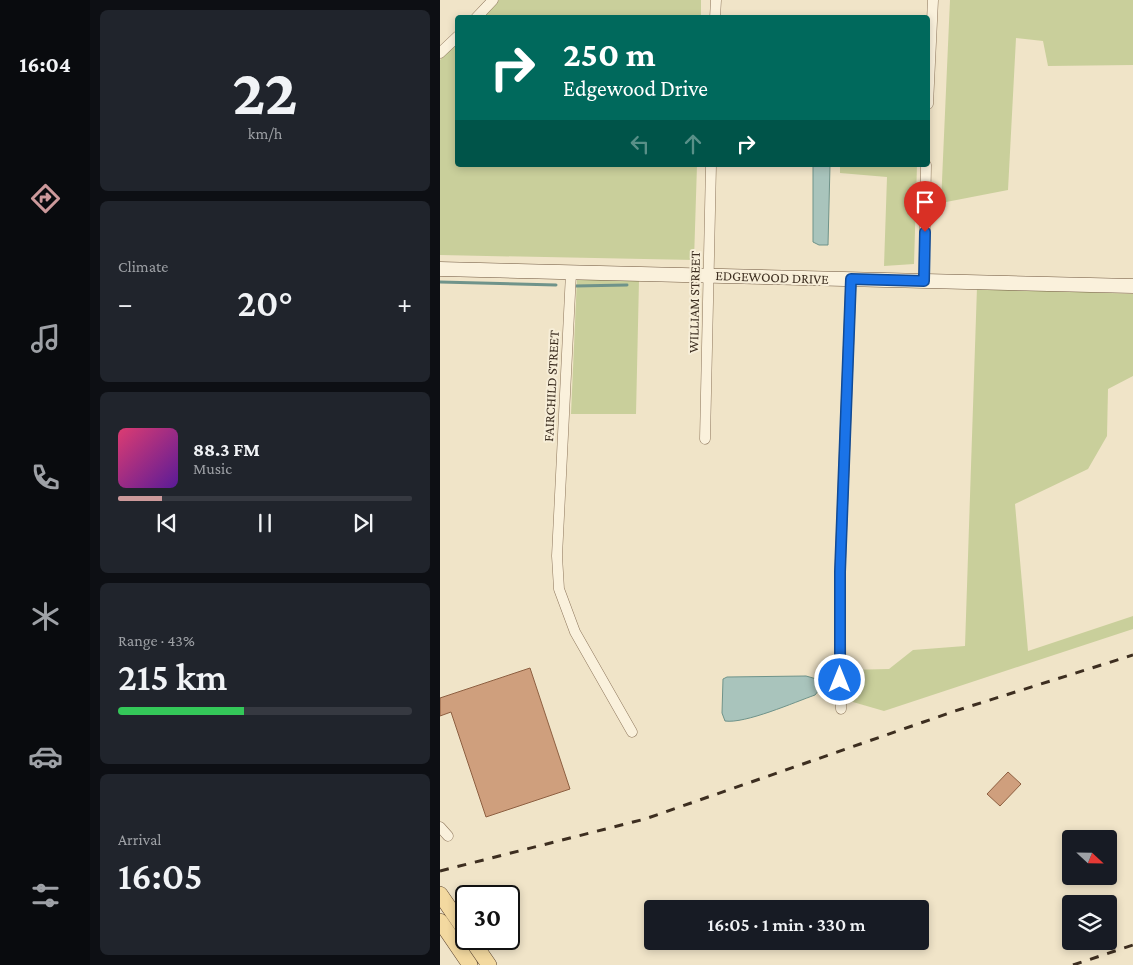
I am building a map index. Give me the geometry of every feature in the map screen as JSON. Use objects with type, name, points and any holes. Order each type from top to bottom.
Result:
[{"type":"main road","points":[[440,894],[455,916]]},
{"type":"main road","points":[[440,921],[470,965]]},
{"type":"main road","points":[[479,950],[489,965]]},
{"type":"street","points":[[479,15],[493,0]]},
{"type":"street","points":[[715,15],[716,0]]},
{"type":"street","points":[[930,52],[932,0]]},
{"type":"street","points":[[440,53],[455,39]]},
{"type":"street","name":"WILLIAM STREET","points":[[705,439],[711,167]]},
{"type":"street","points":[[924,281],[926,167]]},
{"type":"street","name":"EDGEWOOD DRIVE","points":[[440,269],[1133,286]]},
{"type":"street","name":"FAIRCHILD STREET","points":[[571,273],[559,500],[557,556],[559,589],[574,632],[632,732]]},
{"type":"street","points":[[841,709],[840,572],[851,279]]},
{"type":"street","points":[[440,827],[448,836]]},
{"type":"green space","points":[[499,0],[701,0],[701,15],[485,15]]},
{"type":"green space","points":[[950,0],[1133,0],[1133,65],[1048,66],[1043,41],[1016,38],[1008,190],[941,203]]},
{"type":"green space","points":[[455,44],[455,167],[697,167],[694,260],[440,255],[440,60]]},
{"type":"green space","points":[[840,167],[917,167],[914,264],[884,266],[887,177],[840,173]]},
{"type":"green space","points":[[577,278],[639,280],[636,414],[571,414]]},
{"type":"green space","points":[[977,287],[1133,294],[1133,376],[1108,389],[1107,436],[1088,469],[1015,504],[1028,651],[1133,616],[1133,629],[884,711],[846,700],[846,670],[889,669],[913,650],[965,646]]},
{"type":"water","points":[[813,167],[830,167],[828,245],[819,245],[813,242]]},
{"type":"water","points":[[806,676],[820,680],[819,690],[815,695],[757,716],[725,721],[722,713],[723,679],[727,677]]},
{"type":"building","points":[[530,668],[570,789],[486,817],[451,712],[440,716],[440,698]]},
{"type":"building","points":[[1008,772],[1021,784],[1000,806],[987,794]]},
{"type":"waterway","points":[[440,282],[556,285]]},
{"type":"waterway","points":[[575,286],[627,285]]},
{"type":"railway","points":[[440,871],[645,819],[955,711],[1133,655]]},
{"type":"railway","points":[[1073,965],[1133,945]]},
{"type":"route","points":[[840,680],[840,572],[851,279],[924,281],[925,232]]}]
